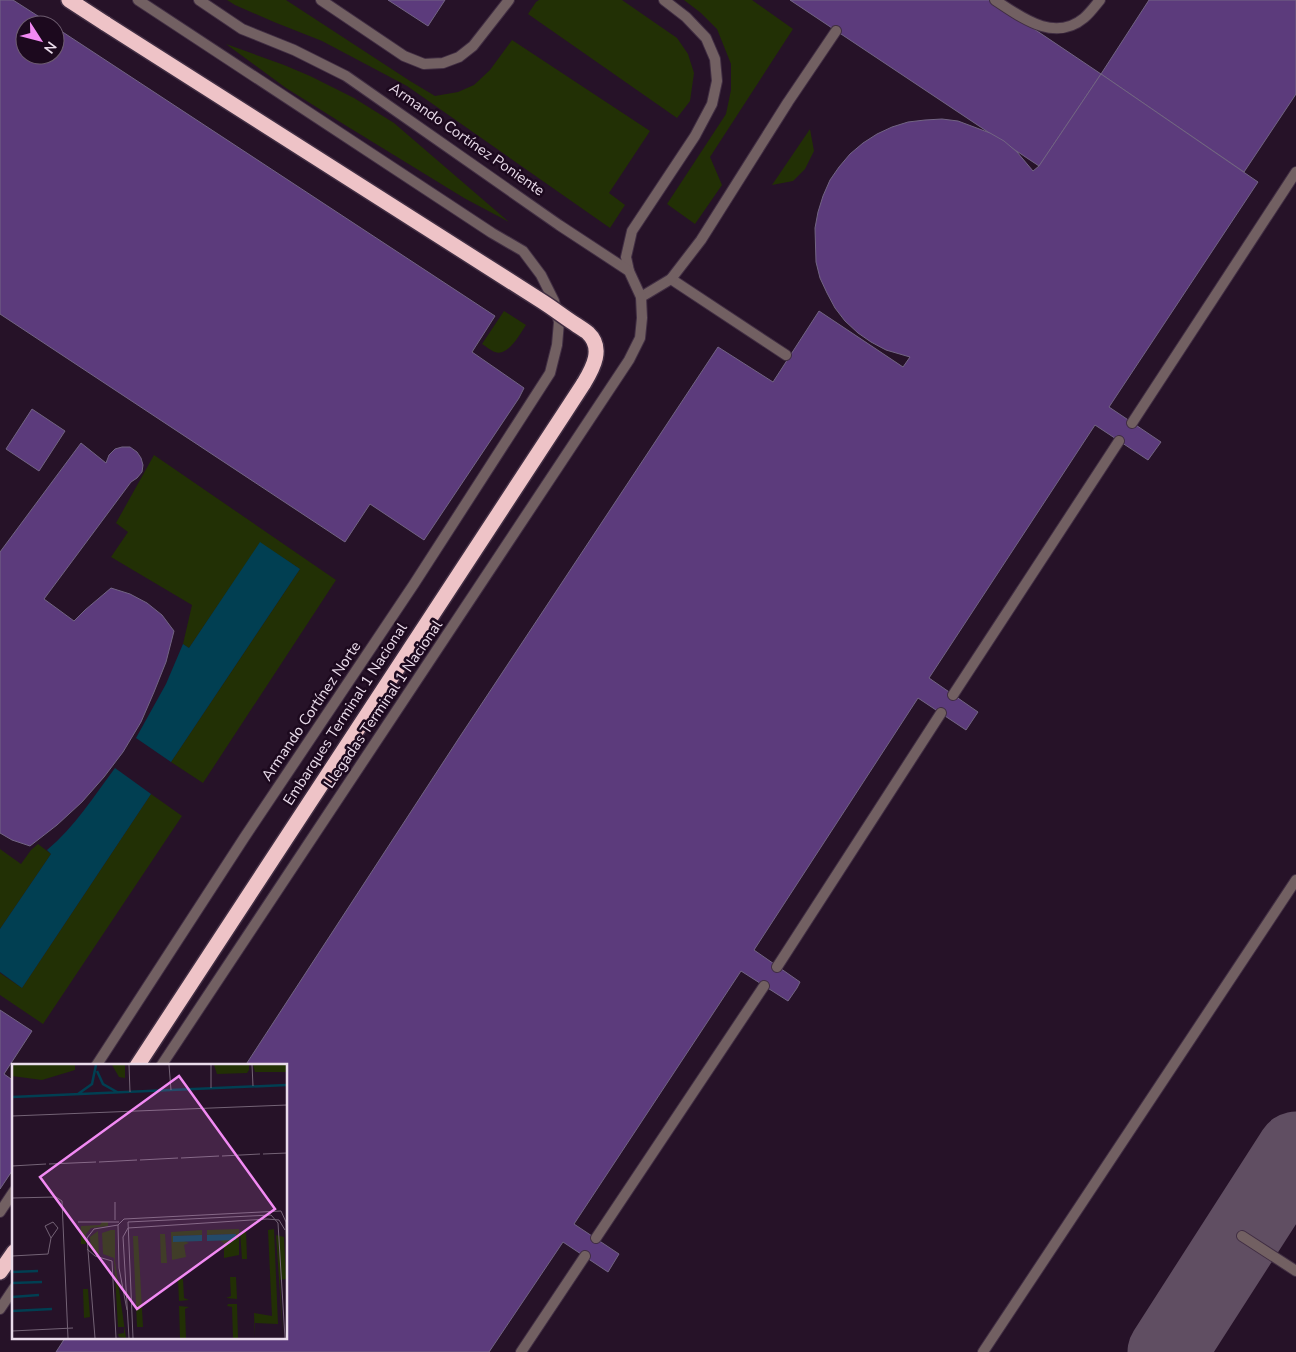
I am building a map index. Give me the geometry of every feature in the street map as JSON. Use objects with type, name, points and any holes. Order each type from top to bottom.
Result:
[{"type":"highway","name":"Embarques Terminal 1 Nacional","points":[[69,0],[543,302],[589,334],[595,343],[596,352],[593,365],[584,383],[246,896],[138,1064]]},
{"type":"highway","points":[[0,1272],[12,1255]]},
{"type":"lane","name":"Armando Cortínez Norte","points":[[97,1064],[244,838],[419,576],[550,373],[557,345],[559,322],[554,301],[541,275],[523,251],[461,213],[138,0]]},
{"type":"lane","name":"Armando Cortínez Poniente","points":[[199,0],[242,29],[294,50],[346,76],[628,271],[641,297],[642,318],[640,338],[629,360]]},
{"type":"lane","points":[[320,0],[404,56],[424,64],[443,63],[459,57],[473,46],[509,0]]},
{"type":"lane","points":[[628,271],[626,257],[632,231],[695,136],[712,104],[717,81],[715,59],[706,38],[686,17],[664,0]]},
{"type":"lane","points":[[995,0],[1033,24],[1048,27],[1066,27],[1076,23],[1084,18],[1100,0]]},
{"type":"lane","points":[[641,297],[671,279],[701,240],[788,102],[836,31]]},
{"type":"lane","points":[[1132,423],[1296,172]]},
{"type":"lane","points":[[671,279],[786,355]]},
{"type":"lane","name":"Llegadas Terminal 1 Nacional","points":[[163,1064],[629,360]]},
{"type":"lane","points":[[953,695],[1119,441]]},
{"type":"lane","points":[[778,967],[941,713]]},
{"type":"lane","points":[[982,1352],[1296,880]]},
{"type":"lane","points":[[596,1238],[764,986]]},
{"type":"lane","points":[[0,1212],[12,1194]]},
{"type":"lane","points":[[1242,1236],[1296,1271]]},
{"type":"lane","points":[[521,1352],[585,1256]]},
{"type":"lane","points":[[0,1309],[12,1291]]},
{"type":"green space","points":[[227,0],[286,0],[435,96],[458,92],[474,85],[490,70],[512,40],[650,131],[609,193],[625,205],[610,228],[407,86],[322,41],[274,22]]},
{"type":"green space","points":[[539,0],[622,0],[677,38],[688,54],[694,73],[690,101],[677,118],[528,14]]},
{"type":"green space","points":[[684,0],[752,0],[793,29],[710,157],[722,185],[695,224],[667,204],[726,114],[731,90],[731,64],[717,29]]},
{"type":"green space","points":[[226,44],[310,76],[354,98],[394,123],[509,222],[464,198],[286,88]]},
{"type":"green space","points":[[810,129],[814,151],[805,169],[793,181],[772,185]]},
{"type":"green space","points":[[504,311],[526,325],[509,348],[500,353],[492,351],[482,344]]},
{"type":"green space","points":[[154,455],[336,580],[203,783],[171,762],[300,569],[260,543],[189,648],[183,644],[192,605],[111,557],[128,532],[116,523]]},
{"type":"green space","points":[[151,794],[182,816],[43,1024],[0,995],[0,973],[22,988]]},
{"type":"green space","points":[[38,844],[51,854],[0,929],[0,849],[21,864]]},
{"type":"water","points":[[260,542],[300,569],[171,762],[136,738],[166,684],[183,644],[189,648]]},
{"type":"water","points":[[115,768],[151,794],[22,988],[0,972],[0,929],[51,854],[47,850],[75,822]]},
{"type":"building","points":[[0,0],[13,0],[36,15],[15,15],[15,65],[65,65],[65,34],[495,316],[472,352],[524,388],[424,540],[370,504],[345,542],[0,314]]},
{"type":"building","points":[[388,0],[445,0],[428,26]]},
{"type":"building","points":[[790,0],[991,0],[1101,74],[1039,166]]},
{"type":"building","points":[[1149,0],[1296,0],[1296,94],[1244,172],[1101,74]]},
{"type":"building","points":[[1101,74],[1258,182],[1109,407],[1161,442],[1148,460],[1095,425],[929,678],[978,712],[966,730],[918,698],[754,950],[800,982],[797,988],[788,1001],[741,971],[574,1224],[619,1254],[608,1272],[563,1242],[489,1352],[56,1352],[64,1340],[288,1340],[288,1064],[246,1064],[718,347],[773,382],[819,311],[903,367],[910,357],[886,350],[858,333],[835,308],[820,278],[816,262],[815,228],[818,212],[830,180],[850,154],[877,134],[892,127],[908,122],[942,119],[958,121],[990,133],[1004,141],[1017,152],[1033,171],[1039,166]]},
{"type":"building","points":[[32,409],[65,431],[39,471],[6,449]]},
{"type":"building","points":[[81,443],[106,463],[109,455],[115,449],[130,447],[141,458],[142,472],[131,482],[44,599],[74,621],[111,588],[130,594],[147,603],[162,615],[174,631],[166,662],[154,692],[141,722],[123,752],[82,802],[30,846],[12,840],[0,833],[0,552]]},
{"type":"building","points":[[0,1010],[32,1031],[4,1074],[12,1080],[12,1171],[0,1189]]},
{"type":"taxiway","points":[[1167,1352],[1296,1151]]}]
